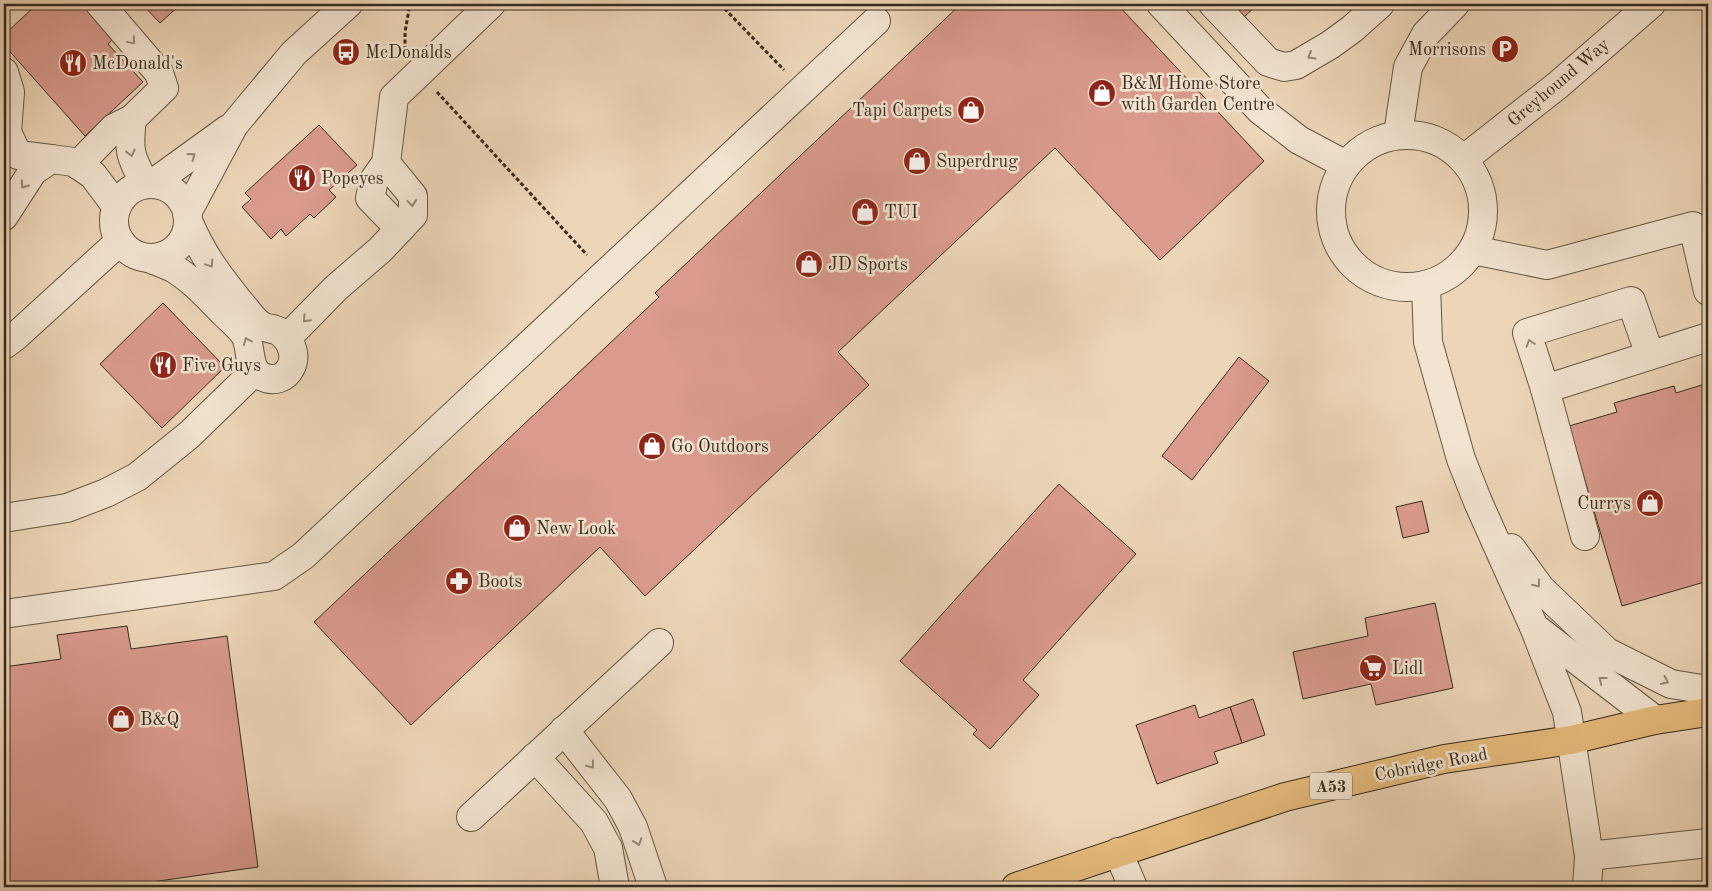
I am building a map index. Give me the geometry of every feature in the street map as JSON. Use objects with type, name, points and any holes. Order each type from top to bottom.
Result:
[{"type":"highway","name":"Cobridge Road","points":[[1016,887],[1285,797],[1444,759],[1571,740],[1655,720],[1708,712]]},
{"type":"street","points":[[78,164],[114,128],[132,119],[164,88],[159,73],[100,4]]},
{"type":"street","points":[[287,338],[336,288],[380,250],[413,215],[413,196],[386,163],[394,97],[491,4]]},
{"type":"street","points":[[1161,4],[1260,110],[1299,140],[1346,165]]},
{"type":"street","points":[[1213,4],[1268,62],[1284,67],[1296,65],[1330,45],[1352,30],[1380,4]]},
{"type":"street","points":[[1398,134],[1408,67],[1426,34],[1455,4]]},
{"type":"street","name":"Greyhound Way","points":[[1464,159],[1558,86],[1651,4]]},
{"type":"street","points":[[148,258],[164,256],[174,250],[181,242],[186,232],[188,217],[234,125],[294,53],[344,5]]},
{"type":"street","points":[[4,614],[274,576],[303,556],[876,21]]},
{"type":"street","points":[[4,72],[10,92],[5,130],[18,155],[51,158],[78,164],[93,175],[117,207]]},
{"type":"street","points":[[132,119],[129,144],[134,162],[148,184]]},
{"type":"street","points":[[148,184],[234,125]]},
{"type":"street","points":[[1398,134],[1422,135],[1445,144],[1464,159],[1477,180],[1484,203],[1482,227],[1473,250],[1461,266],[1444,278],[1426,285],[1402,288],[1379,282],[1359,271],[1343,253],[1334,232],[1330,209],[1335,186],[1346,165],[1360,150],[1378,140],[1398,134]]},
{"type":"street","points":[[4,216],[33,171],[51,158]]},
{"type":"street","points":[[148,184],[158,185],[171,190],[179,196],[186,207],[197,243],[211,267],[262,326],[277,330],[287,338],[294,352],[293,364],[288,372],[280,378],[262,377],[255,371],[250,347],[244,334],[194,283],[172,268],[136,255],[126,248],[120,241],[114,225],[117,207],[125,195],[137,186],[148,184]]},
{"type":"street","points":[[1473,250],[1547,265],[1693,226],[1708,291]]},
{"type":"street","points":[[4,345],[120,241]]},
{"type":"street","points":[[1426,285],[1428,342],[1461,459],[1478,502],[1534,627],[1567,712],[1589,856],[1586,887]]},
{"type":"street","points":[[1585,536],[1545,389],[1527,334],[1631,301],[1650,355]]},
{"type":"street","points":[[1545,389],[1708,337]]},
{"type":"street","points":[[4,518],[67,508],[106,493],[137,477],[189,435],[255,371]]},
{"type":"street","points":[[1478,502],[1541,589],[1607,652],[1671,684],[1708,690]]},
{"type":"street","points":[[1534,627],[1655,720]]},
{"type":"street","points":[[470,816],[659,643]]},
{"type":"street","points":[[564,730],[618,799],[633,827],[653,887]]},
{"type":"street","points":[[535,757],[594,822],[608,848],[615,887]]},
{"type":"street","points":[[1589,856],[1708,843]]},
{"type":"street","points":[[1118,852],[1133,887]]},
{"type":"path","points":[[410,4],[405,32],[405,49],[408,60],[604,275]]},
{"type":"path","points":[[720,4],[803,90]]},
{"type":"building","name":"McDonald's","points":[[37,4],[83,4],[114,38],[108,44],[143,82],[85,136],[4,45],[4,35]]},
{"type":"building","points":[[142,4],[181,4],[160,23]]},
{"type":"building","points":[[961,4],[1117,4],[1264,161],[1160,260],[1055,148],[838,352],[869,385],[645,596],[600,547],[411,725],[314,622],[659,297],[655,293]]},
{"type":"building","points":[[1229,4],[1258,4],[1243,18]]},
{"type":"building","name":"Popeyes","points":[[319,125],[357,165],[329,190],[336,197],[314,218],[310,214],[286,236],[281,229],[271,239],[242,207],[251,199],[245,193]]},
{"type":"building","name":"Five Guys","points":[[163,303],[225,367],[162,428],[100,364]]},
{"type":"building","points":[[1239,357],[1269,381],[1192,480],[1162,456]]},
{"type":"building","name":"Currys","points":[[1708,383],[1708,581],[1622,606],[1569,426],[1617,412],[1614,403],[1674,386],[1676,393]]},
{"type":"building","points":[[1059,484],[1136,554],[1023,680],[1039,695],[990,749],[973,734],[977,730],[900,661]]},
{"type":"building","points":[[1422,501],[1429,532],[1403,538],[1396,507]]},
{"type":"building","name":"Lidl","points":[[1435,603],[1453,688],[1376,705],[1371,684],[1303,699],[1293,652],[1368,636],[1365,618]]},
{"type":"building","name":"B&Q","points":[[127,626],[131,649],[227,636],[258,867],[116,887],[4,887],[4,667],[61,659],[57,635]]},
{"type":"building","points":[[1253,699],[1265,735],[1242,743],[1230,707]]},
{"type":"building","points":[[1195,705],[1199,718],[1230,707],[1242,743],[1214,752],[1218,763],[1157,784],[1136,725]]},
{"type":"place","name":"Morrisons","points":[[1505,49]]},
{"type":"place","name":"McDonalds","points":[[346,52]]},
{"type":"place","name":"McDonald's","points":[[73,63]]},
{"type":"place","name":"B&M Home Store with Garden Centre","points":[[1102,93]]},
{"type":"place","name":"Tapi Carpets","points":[[971,110]]},
{"type":"place","name":"Superdrug","points":[[917,161]]},
{"type":"place","name":"Popeyes","points":[[302,178]]},
{"type":"place","name":"TUI","points":[[865,212]]},
{"type":"place","name":"JD Sports","points":[[809,264]]},
{"type":"place","name":"Five Guys","points":[[163,365]]},
{"type":"place","name":"Go Outdoors","points":[[652,446]]},
{"type":"place","name":"Currys","points":[[1650,503]]},
{"type":"place","name":"New Look","points":[[517,528]]},
{"type":"place","name":"Boots","points":[[459,581]]},
{"type":"place","name":"Lidl","points":[[1373,668]]},
{"type":"place","name":"B&Q","points":[[121,719]]}]
